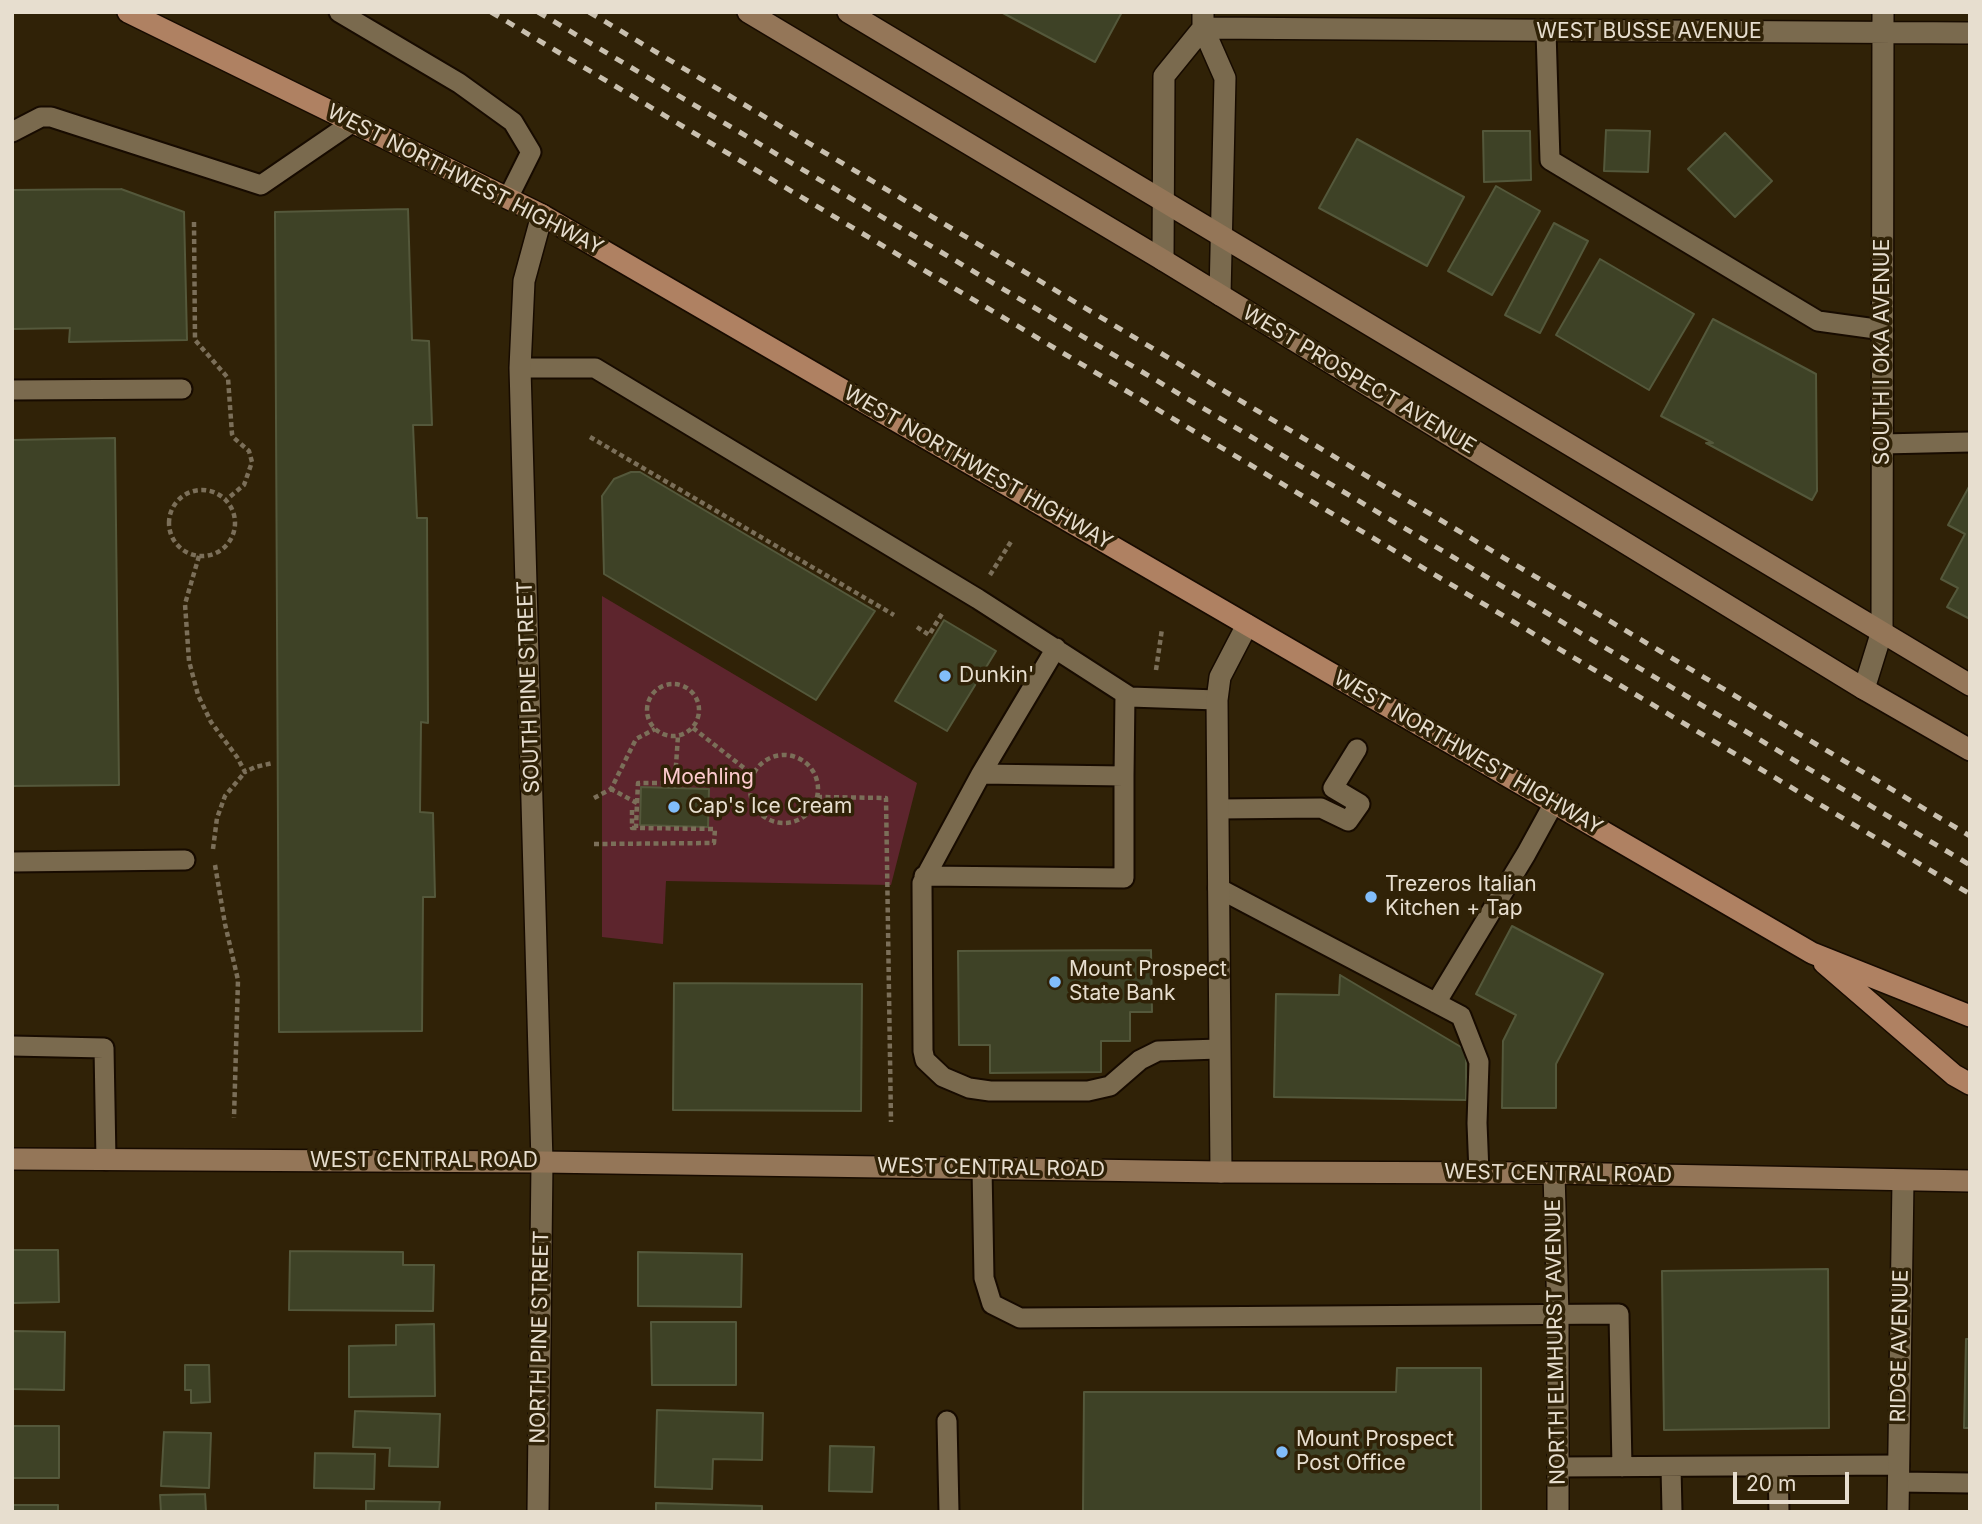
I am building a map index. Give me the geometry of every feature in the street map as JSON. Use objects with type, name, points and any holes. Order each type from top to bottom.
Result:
[{"type":"main road","name":"WEST NORTHWEST HIGHWAY","points":[[128,12],[542,215],[1812,953],[1970,1016]]},
{"type":"main road","name":"WEST NORTHWEST HIGHWAY","points":[[1812,953],[1954,1075],[1970,1084]]},
{"type":"street","name":"WEST PROSPECT AVENUE","points":[[748,12],[1163,260],[1864,689],[1970,750]]},
{"type":"street","points":[[848,12],[1970,685]]},
{"type":"street","points":[[1163,260],[1164,76],[1203,20]]},
{"type":"street","points":[[1203,20],[1225,78],[1220,295]]},
{"type":"street","name":"WEST BUSSE AVENUE","points":[[1203,20],[1546,31],[1883,23],[1970,33]]},
{"type":"street","name":"SOUTH I OKA AVENUE","points":[[1864,689],[1882,631],[1883,23]]},
{"type":"street","name":"SOUTH PINE STREET","points":[[542,215],[524,281],[520,368],[542,1162]]},
{"type":"street","points":[[1221,1172],[1217,700],[1220,677],[1247,625]]},
{"type":"street","name":"WEST CENTRAL ROAD","points":[[12,1160],[542,1162],[1221,1172],[1554,1173],[1970,1181]]},
{"type":"street","name":"NORTH PINE STREET","points":[[538,1512],[542,1162]]},
{"type":"street","name":"NORTH ELMHURST AVENUE","points":[[1554,1173],[1558,1315],[1558,1512]]},
{"type":"street","name":"RIDGE AVENUE","points":[[1898,1512],[1903,1181]]},
{"type":"lane","points":[[339,12],[459,83],[513,122],[531,152],[508,198]]},
{"type":"lane","points":[[1546,31],[1550,160],[1818,321],[1883,330]]},
{"type":"lane","points":[[12,132],[33,120],[51,117],[261,185],[353,122]]},
{"type":"lane","points":[[520,368],[595,368],[978,598],[1125,694],[1136,699],[1217,700]]},
{"type":"lane","points":[[12,390],[181,389]]},
{"type":"lane","points":[[1882,444],[1970,442]]},
{"type":"lane","points":[[1056,648],[981,774],[923,879],[923,1051],[930,1066],[943,1077],[961,1086],[980,1090],[1094,1091],[1110,1086],[1140,1060],[1158,1051],[1219,1049]]},
{"type":"lane","points":[[923,879],[1124,878],[1125,694]]},
{"type":"lane","points":[[1321,808],[1357,749]]},
{"type":"lane","points":[[981,774],[1124,776]]},
{"type":"lane","points":[[1218,809],[1321,808],[1348,821],[1360,804],[1333,789]]},
{"type":"lane","points":[[1436,1003],[1554,803]]},
{"type":"lane","points":[[12,862],[185,860]]},
{"type":"lane","points":[[1218,888],[1461,1016],[1479,1062],[1479,1173]]},
{"type":"lane","points":[[12,1046],[104,1048],[106,1160]]},
{"type":"lane","points":[[982,1168],[984,1278],[992,1304],[1020,1318],[1619,1314],[1622,1467]]},
{"type":"lane","points":[[947,1421],[949,1512]]},
{"type":"lane","points":[[1778,1466],[1779,1512]]},
{"type":"lane","points":[[1558,1467],[1778,1466],[1899,1474],[1970,1483]]},
{"type":"lane","points":[[1671,1467],[1672,1512]]},
{"type":"path","points":[[194,222],[195,340],[228,378],[232,434],[249,451],[252,462],[244,485],[226,500]]},
{"type":"path","points":[[590,437],[894,615]]},
{"type":"path","points":[[195,490],[212,491],[226,500],[236,518],[233,538],[219,552],[199,556],[183,550],[175,543],[169,527],[171,511],[181,498],[195,490]]},
{"type":"path","points":[[989,577],[1012,540]]},
{"type":"path","points":[[199,556],[185,604],[191,671],[202,706],[245,772]]},
{"type":"path","points":[[917,627],[929,635]]},
{"type":"path","points":[[1155,676],[1162,629]]},
{"type":"path","points":[[664,685],[686,688],[697,701],[698,717],[693,727],[678,736],[663,735],[655,729],[648,717],[648,703],[655,692],[664,685]]},
{"type":"path","points":[[693,727],[753,775]]},
{"type":"path","points":[[594,798],[611,789],[636,739],[655,729]]},
{"type":"path","points":[[594,844],[714,843],[715,829],[636,828],[638,783],[679,783],[676,765],[678,736]]},
{"type":"path","points":[[780,755],[795,757],[808,765],[814,773],[818,783],[817,797],[814,807],[804,817],[790,823],[775,822],[762,816],[753,804],[750,789],[753,775],[762,763],[771,758],[780,755]]},
{"type":"path","points":[[234,1118],[238,980],[213,853],[217,818],[225,796],[245,772],[273,764]]},
{"type":"path","points":[[611,789],[637,803]]},
{"type":"path","points":[[817,797],[886,798],[891,1122]]},
{"type":"green space","name":"Moehling","points":[[602,596],[917,783],[891,885],[666,881],[663,944],[602,937]]},
{"type":"building","points":[[1001,12],[1122,12],[1095,62]]},
{"type":"building","points":[[1606,130],[1650,131],[1648,172],[1604,171]]},
{"type":"building","points":[[1483,131],[1530,131],[1531,180],[1484,182]]},
{"type":"building","points":[[1725,133],[1772,181],[1735,217],[1688,169]]},
{"type":"building","points":[[1357,139],[1464,197],[1427,266],[1319,208]]},
{"type":"building","points":[[1496,186],[1540,211],[1492,295],[1448,271]]},
{"type":"building","points":[[121,189],[184,212],[187,340],[69,342],[70,328],[12,329],[12,190]]},
{"type":"building","points":[[408,209],[412,340],[429,341],[432,425],[413,425],[417,518],[427,518],[428,723],[421,722],[420,812],[433,813],[435,897],[423,897],[422,1031],[279,1032],[275,212]]},
{"type":"building","points":[[1554,223],[1588,241],[1540,333],[1505,315]]},
{"type":"building","points":[[1600,259],[1694,314],[1649,390],[1556,335]]},
{"type":"building","points":[[1713,319],[1816,374],[1817,491],[1812,500],[1661,416]]},
{"type":"building","points":[[115,438],[119,785],[12,786],[12,440]]},
{"type":"building","points":[[631,472],[640,472],[875,611],[816,700],[604,574],[602,496],[614,479]]},
{"type":"building","points":[[1970,485],[1970,619],[1947,607],[1958,588],[1941,579],[1965,534],[1948,525]]},
{"type":"building","name":"Dunkin'","points":[[944,620],[996,651],[947,731],[895,701]]},
{"type":"building","name":"Cap's Ice Cream","points":[[641,787],[709,789],[708,827],[640,825]]},
{"type":"building","points":[[1512,926],[1603,974],[1556,1064],[1556,1108],[1502,1108],[1503,1041],[1516,1015],[1476,994]]},
{"type":"building","name":"Mount Prospect State Bank","points":[[1151,950],[1152,1012],[1130,1012],[1130,1041],[1101,1041],[1101,1072],[990,1073],[990,1045],[959,1045],[958,951]]},
{"type":"building","points":[[1340,975],[1466,1050],[1466,1100],[1274,1097],[1276,994],[1339,995]]},
{"type":"building","points":[[674,983],[862,984],[861,1111],[673,1110]]},
{"type":"building","points":[[12,1250],[58,1250],[59,1302],[12,1303]]},
{"type":"building","points":[[290,1251],[403,1252],[403,1265],[434,1265],[433,1311],[289,1310]]},
{"type":"building","points":[[638,1252],[742,1254],[741,1307],[638,1306]]},
{"type":"building","points":[[1828,1269],[1829,1428],[1664,1430],[1662,1271]]},
{"type":"building","points":[[651,1322],[736,1322],[736,1385],[652,1385]]},
{"type":"building","points":[[434,1324],[435,1396],[349,1397],[349,1346],[396,1345],[396,1325]]},
{"type":"building","points":[[12,1331],[65,1332],[64,1390],[12,1389]]},
{"type":"building","points":[[1966,1339],[1970,1339],[1970,1428],[1964,1428]]},
{"type":"building","points":[[185,1365],[209,1365],[210,1402],[191,1403],[191,1390],[185,1390]]},
{"type":"building","name":"Mount Prospect Post Office","points":[[1397,1368],[1481,1368],[1481,1512],[1083,1512],[1084,1392],[1396,1392]]},
{"type":"building","points":[[657,1410],[763,1413],[762,1460],[713,1459],[712,1489],[655,1487]]},
{"type":"building","points":[[355,1411],[440,1414],[438,1467],[389,1466],[390,1448],[353,1447]]},
{"type":"building","points":[[12,1426],[59,1426],[59,1478],[12,1478]]},
{"type":"building","points":[[164,1432],[211,1433],[209,1488],[161,1486]]},
{"type":"building","points":[[830,1446],[874,1447],[872,1492],[829,1491]]},
{"type":"building","points":[[315,1453],[375,1454],[374,1489],[314,1488]]},
{"type":"building","points":[[205,1494],[206,1512],[161,1512],[160,1495]]},
{"type":"building","points":[[366,1501],[440,1502],[439,1512],[366,1512]]},
{"type":"building","points":[[656,1503],[762,1506],[762,1512],[656,1512]]},
{"type":"building","points":[[12,1505],[58,1505],[58,1512],[12,1512]]},
{"type":"railway","points":[[491,12],[1970,894]]},
{"type":"railway","points":[[538,12],[1970,865]]},
{"type":"railway","points":[[589,12],[1970,836]]},
{"type":"place","name":"Dunkin'","points":[[945,676]]},
{"type":"place","name":"Cap's Ice Cream","points":[[674,807]]},
{"type":"place","name":"Trezeros Italian Kitchen + Tap","points":[[1371,897]]},
{"type":"place","name":"Mount Prospect State Bank","points":[[1055,982]]},
{"type":"place","name":"Mount Prospect Post Office","points":[[1282,1452]]}]
